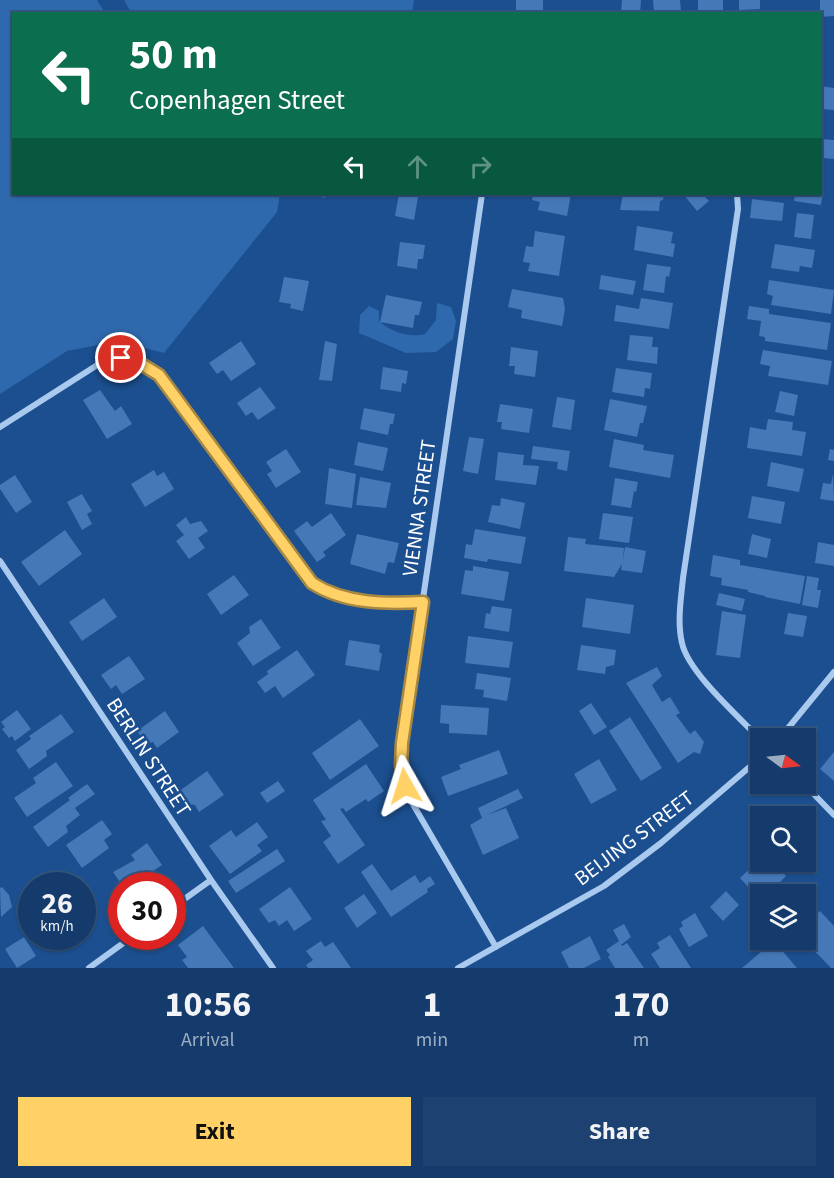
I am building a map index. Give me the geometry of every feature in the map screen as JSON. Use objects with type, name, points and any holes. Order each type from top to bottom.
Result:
[{"type":"street","name":"VIENNA STREET","points":[[482,195],[402,743],[401,765],[405,786],[414,806],[496,947]]},
{"type":"street","points":[[737,195],[738,209],[683,578],[680,627],[682,643],[691,663],[750,728]]},
{"type":"street","points":[[0,427],[102,362],[121,358],[138,362],[159,375],[312,583],[325,591],[351,598],[388,603],[423,602]]},
{"type":"street","name":"BERLIN STREET","points":[[0,561],[211,880],[273,968]]},
{"type":"street","points":[[788,728],[834,672]]},
{"type":"street","name":"BEIJING STREET","points":[[458,968],[603,886],[661,843],[750,767]]},
{"type":"street","points":[[814,794],[834,815]]},
{"type":"street","points":[[186,898],[211,880]]},
{"type":"street","points":[[89,968],[114,950]]},
{"type":"shaded area","points":[[0,0],[97,0],[104,12],[12,12],[12,195],[280,195],[277,212],[164,353],[119,341],[67,351],[0,394]]},
{"type":"shaded area","points":[[124,0],[414,0],[412,12],[131,12]]},
{"type":"shaded area","points":[[437,303],[451,307],[456,321],[453,339],[436,352],[406,353],[359,333],[360,315],[369,306],[379,311],[379,321],[389,328],[407,335],[425,334],[436,320]]},
{"type":"building","points":[[516,0],[543,0],[543,12],[516,12]]},
{"type":"building","points":[[622,0],[641,0],[640,12],[621,12]]},
{"type":"building","points":[[653,0],[680,0],[681,11],[654,12]]},
{"type":"building","points":[[698,0],[723,0],[723,12],[698,12]]},
{"type":"building","points":[[739,0],[760,0],[760,9],[739,10]]},
{"type":"building","points":[[820,0],[834,0],[834,16],[822,17],[822,12],[806,12],[820,11]]},
{"type":"building","points":[[822,86],[834,88],[834,110],[822,109]]},
{"type":"building","points":[[822,139],[834,140],[834,159],[824,158],[822,168]]},
{"type":"building","points":[[822,182],[824,182],[821,205],[794,201],[795,195],[822,195]]},
{"type":"building","points":[[309,195],[326,195],[325,198]]},
{"type":"building","points":[[399,195],[418,197],[414,220],[395,216]]},
{"type":"building","points":[[533,195],[571,195],[567,216],[538,210],[540,202],[532,200]]},
{"type":"building","points":[[623,195],[664,195],[663,200],[660,201],[659,211],[620,210]]},
{"type":"building","points":[[684,195],[703,195],[709,201],[697,211]]},
{"type":"building","points":[[752,199],[784,203],[782,221],[750,218]]},
{"type":"building","points":[[797,213],[814,215],[811,239],[794,237]]},
{"type":"building","points":[[637,226],[673,232],[671,243],[675,244],[673,257],[634,250]]},
{"type":"building","points":[[535,231],[565,236],[559,276],[528,271],[530,263],[523,262],[526,246],[533,247]]},
{"type":"building","points":[[400,242],[425,245],[423,259],[418,259],[417,269],[397,266]]},
{"type":"building","points":[[775,244],[815,250],[812,268],[800,266],[799,272],[771,268]]},
{"type":"building","points":[[647,264],[671,267],[669,277],[666,276],[664,293],[643,290]]},
{"type":"building","points":[[601,275],[636,281],[633,295],[599,289]]},
{"type":"building","points":[[284,277],[309,281],[303,311],[290,308],[291,304],[279,302]]},
{"type":"building","points":[[769,280],[834,290],[831,314],[771,305],[773,296],[767,294]]},
{"type":"building","points":[[512,289],[563,298],[565,309],[562,326],[521,318],[522,310],[508,307]]},
{"type":"building","points":[[386,295],[422,302],[419,315],[415,315],[413,328],[380,322]]},
{"type":"building","points":[[641,298],[673,303],[669,329],[614,321],[616,305],[639,309]]},
{"type":"building","points":[[749,306],[769,309],[769,314],[831,323],[827,350],[765,341],[765,337],[759,336],[761,321],[747,319]]},
{"type":"building","points":[[630,335],[653,337],[652,347],[658,347],[657,364],[627,360]]},
{"type":"building","points":[[241,341],[256,364],[231,381],[223,370],[217,374],[209,363]]},
{"type":"building","points":[[325,341],[337,344],[332,381],[319,380]]},
{"type":"building","points":[[511,347],[538,351],[535,377],[514,374],[515,366],[509,366]]},
{"type":"building","points":[[763,350],[832,361],[828,385],[768,376],[770,366],[760,364]]},
{"type":"building","points":[[383,367],[408,371],[406,384],[402,383],[401,392],[380,389]]},
{"type":"building","points":[[616,368],[652,373],[650,389],[645,388],[644,397],[612,392]]},
{"type":"building","points":[[260,387],[276,408],[258,420],[252,412],[246,416],[237,403]]},
{"type":"building","points":[[100,390],[115,411],[121,406],[132,424],[107,439],[83,400]]},
{"type":"building","points":[[780,391],[798,395],[794,416],[775,412]]},
{"type":"building","points":[[557,397],[575,400],[571,430],[552,427]]},
{"type":"building","points":[[610,399],[647,406],[637,437],[604,430]]},
{"type":"building","points":[[500,404],[533,409],[529,433],[501,429],[502,422],[497,422]]},
{"type":"building","points":[[364,408],[395,414],[388,435],[360,429]]},
{"type":"building","points":[[768,419],[793,422],[792,430],[806,432],[802,456],[747,448],[750,427],[766,430]]},
{"type":"building","points":[[469,437],[484,439],[478,474],[463,471]]},
{"type":"building","points":[[614,439],[644,445],[643,450],[674,455],[670,478],[609,467]]},
{"type":"building","points":[[358,442],[388,448],[383,471],[354,465]]},
{"type":"building","points":[[533,446],[570,451],[567,471],[557,469],[558,462],[531,459]]},
{"type":"building","points":[[286,449],[301,472],[276,488],[267,474],[272,471],[266,462]]},
{"type":"building","points":[[830,449],[834,450],[834,461],[828,460]]},
{"type":"building","points":[[498,452],[524,455],[523,465],[539,466],[536,485],[495,480]]},
{"type":"building","points":[[771,462],[804,469],[799,492],[767,486]]},
{"type":"building","points":[[329,468],[356,474],[352,508],[325,504]]},
{"type":"building","points":[[154,470],[157,476],[164,472],[174,489],[145,507],[131,484]]},
{"type":"building","points":[[833,474],[834,501],[820,499],[823,483],[831,484]]},
{"type":"building","points":[[15,475],[32,502],[16,513],[0,489],[0,485]]},
{"type":"building","points":[[360,477],[391,483],[386,508],[356,505]]},
{"type":"building","points":[[615,478],[638,482],[631,508],[611,505]]},
{"type":"building","points":[[82,494],[92,511],[87,514],[92,524],[82,530],[67,502]]},
{"type":"building","points":[[752,496],[785,502],[781,524],[748,518]]},
{"type":"building","points":[[501,498],[525,503],[520,529],[488,522],[492,505],[500,506]]},
{"type":"building","points":[[331,513],[346,535],[323,552],[326,556],[317,562],[294,531],[307,521],[312,527]]},
{"type":"building","points":[[603,513],[633,517],[629,543],[599,539]]},
{"type":"building","points":[[186,517],[190,524],[201,521],[208,531],[198,538],[205,548],[189,559],[176,541],[184,535],[176,525]]},
{"type":"building","points":[[475,529],[526,537],[521,564],[464,558],[466,544],[472,545]]},
{"type":"building","points":[[65,530],[82,554],[39,586],[21,562]]},
{"type":"building","points":[[357,534],[399,543],[394,563],[388,562],[385,574],[350,564]]},
{"type":"building","points":[[752,534],[771,539],[767,558],[748,554]]},
{"type":"building","points":[[568,537],[586,539],[585,544],[624,548],[623,560],[625,547],[646,551],[642,573],[621,570],[622,564],[614,577],[564,571]]},
{"type":"building","points":[[818,542],[834,545],[834,566],[815,563]]},
{"type":"building","points":[[713,555],[740,560],[740,565],[805,576],[800,604],[721,585],[722,578],[710,576]]},
{"type":"building","points":[[473,566],[509,572],[504,601],[461,594],[465,570],[473,571]]},
{"type":"building","points":[[234,575],[249,595],[221,615],[207,594]]},
{"type":"building","points":[[807,576],[819,578],[817,590],[821,590],[818,608],[802,605]]},
{"type":"building","points":[[719,593],[745,599],[742,611],[716,605]]},
{"type":"building","points":[[104,598],[117,617],[82,641],[69,622]]},
{"type":"building","points":[[586,598],[634,605],[630,634],[582,627]]},
{"type":"building","points":[[492,606],[512,609],[509,632],[484,628],[486,613],[490,614]]},
{"type":"building","points":[[722,611],[746,615],[740,658],[716,655]]},
{"type":"building","points":[[788,613],[807,616],[803,637],[784,634]]},
{"type":"building","points":[[261,619],[281,648],[253,666],[237,643],[250,633],[249,627]]},
{"type":"building","points":[[468,636],[513,642],[509,668],[465,663]]},
{"type":"building","points":[[349,640],[380,645],[379,652],[382,654],[379,671],[345,665]]},
{"type":"building","points":[[581,645],[616,650],[614,665],[606,667],[605,674],[577,670]]},
{"type":"building","points":[[297,650],[315,675],[283,698],[275,686],[265,693],[257,682],[268,674],[267,671]]},
{"type":"building","points":[[129,656],[145,679],[122,694],[116,685],[111,689],[101,675]]},
{"type":"building","points":[[657,667],[662,676],[652,685],[662,702],[670,697],[680,713],[676,715],[690,734],[695,730],[704,742],[700,754],[694,752],[678,763],[626,683]]},
{"type":"building","points":[[477,673],[511,678],[507,701],[483,697],[484,690],[475,689]]},
{"type":"building","points":[[591,703],[607,727],[594,735],[579,711]]},
{"type":"building","points":[[441,705],[489,708],[487,735],[449,733],[449,724],[440,723]]},
{"type":"building","points":[[17,710],[31,729],[15,741],[12,736],[9,738],[2,729],[5,727],[1,722]]},
{"type":"building","points":[[165,711],[179,732],[157,748],[153,742],[146,744],[137,731]]},
{"type":"building","points":[[61,714],[74,732],[46,751],[47,756],[29,769],[16,750],[31,739],[29,736]]},
{"type":"building","points":[[630,717],[662,768],[641,781],[609,731]]},
{"type":"building","points":[[360,719],[379,746],[330,780],[312,753]]},
{"type":"building","points":[[499,750],[508,774],[448,796],[441,777],[461,769],[459,765]]},
{"type":"building","points":[[834,752],[834,781],[820,769]]},
{"type":"building","points":[[599,759],[617,790],[591,804],[574,774]]},
{"type":"building","points":[[56,762],[73,786],[27,817],[14,798],[36,783],[33,778]]},
{"type":"building","points":[[366,764],[384,791],[368,802],[366,799],[346,812],[343,808],[340,809],[365,845],[338,864],[323,842],[331,836],[321,821],[326,820],[313,800]]},
{"type":"building","points":[[207,771],[224,795],[199,812],[195,805],[187,804],[178,792]]},
{"type":"building","points":[[278,781],[285,791],[267,803],[260,793]]},
{"type":"building","points":[[87,784],[95,794],[75,808],[80,815],[66,826],[68,832],[48,847],[33,827],[70,800],[68,798]]},
{"type":"building","points":[[518,789],[523,798],[487,815],[506,808],[519,838],[483,855],[470,825],[482,818],[478,808]]},
{"type":"building","points":[[102,820],[112,834],[104,840],[109,848],[82,868],[66,845]]},
{"type":"building","points":[[257,822],[268,837],[257,845],[262,851],[230,874],[209,846],[231,830],[236,837]]},
{"type":"building","points":[[147,843],[162,865],[152,872],[113,872],[135,860],[131,855]]},
{"type":"building","points":[[277,849],[285,861],[236,893],[228,881]]},
{"type":"building","points":[[372,864],[391,891],[415,875],[420,883],[430,876],[435,884],[427,889],[428,892],[391,917],[361,872]]},
{"type":"building","points":[[750,868],[750,872],[782,872],[786,876],[778,884],[750,884],[750,889],[740,878]]},
{"type":"building","points":[[2,887],[9,895],[12,907],[1,917],[0,888]]},
{"type":"building","points":[[290,887],[312,919],[294,931],[287,920],[279,926],[275,920],[269,923],[259,909]]},
{"type":"building","points":[[726,891],[739,905],[723,921],[710,907]]},
{"type":"building","points":[[364,894],[377,913],[357,928],[344,908]]},
{"type":"building","points":[[820,911],[834,926],[834,968],[831,968],[814,950],[816,950],[816,915]]},
{"type":"building","points":[[695,913],[708,936],[689,947],[679,929],[683,926],[681,922]]},
{"type":"building","points":[[624,924],[631,937],[621,945],[627,943],[644,968],[615,968],[608,957],[610,955],[606,950],[619,941],[613,930]]},
{"type":"building","points":[[203,926],[234,968],[188,968],[182,960],[187,957],[182,950],[186,950],[186,939]]},
{"type":"building","points":[[670,935],[691,968],[660,968],[651,954],[660,948],[657,943]]},
{"type":"building","points":[[590,936],[601,959],[584,968],[569,968],[561,952]]},
{"type":"building","points":[[18,941],[18,950],[32,950],[36,956],[17,968],[5,949]]},
{"type":"building","points":[[321,941],[325,947],[333,942],[351,968],[308,968],[306,965],[313,960],[306,951]]},
{"type":"building","points":[[763,950],[782,950],[797,968],[742,968]]},
{"type":"route","points":[[121,358],[138,362],[159,375],[312,583],[325,591],[351,598],[388,603],[423,602],[402,743],[401,765],[405,786]]}]
